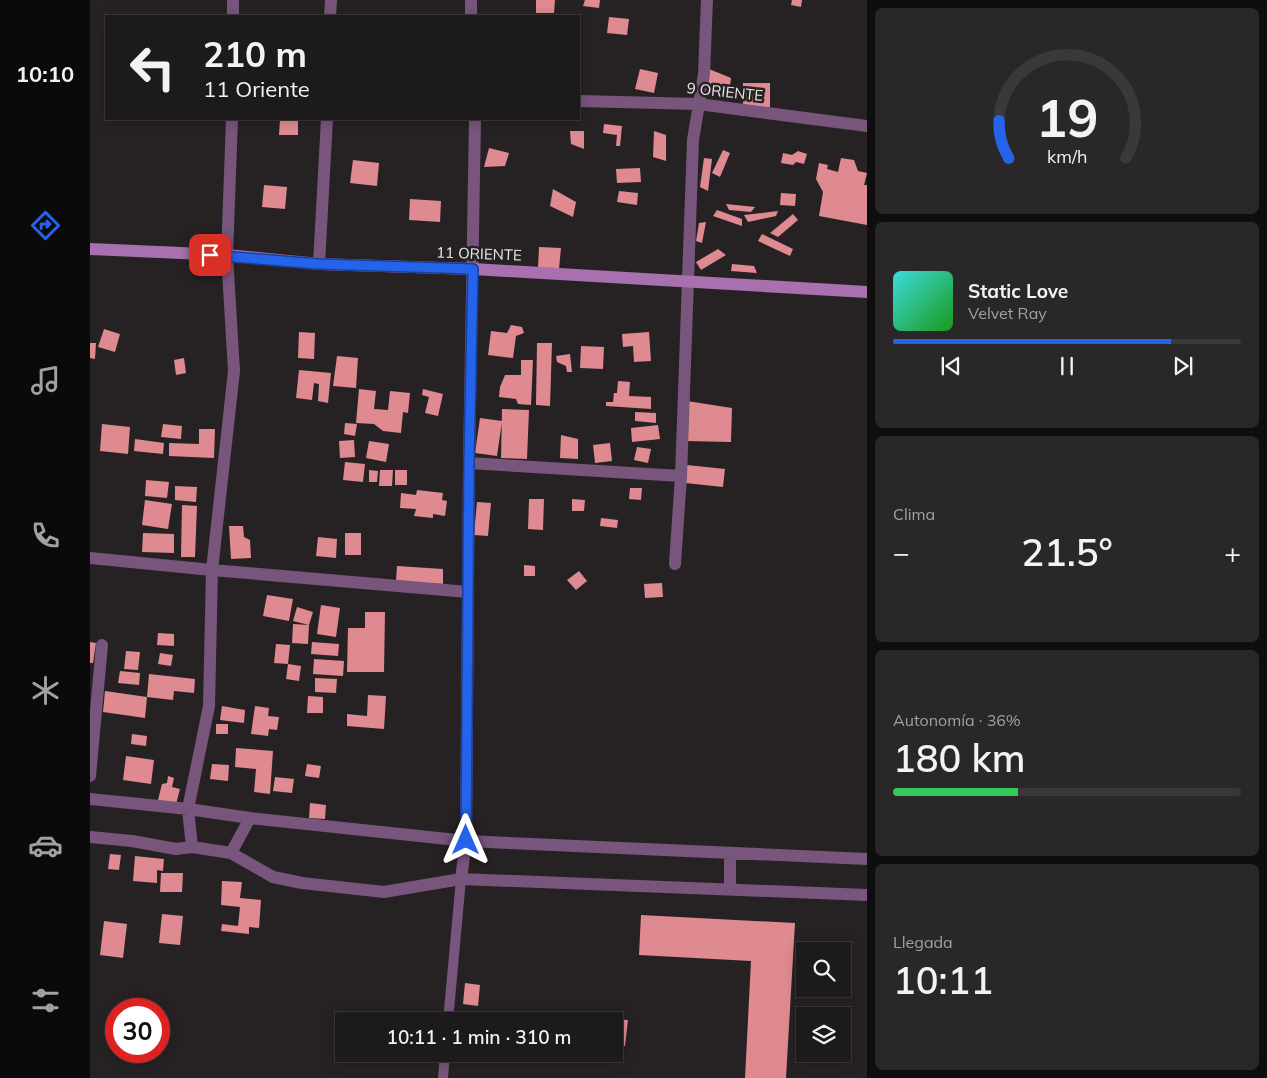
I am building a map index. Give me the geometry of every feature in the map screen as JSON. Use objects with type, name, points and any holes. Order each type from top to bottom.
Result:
[{"type":"street","points":[[233,0],[233,15]]},
{"type":"street","points":[[330,15],[331,0]]},
{"type":"street","points":[[471,0],[471,15]]},
{"type":"street","points":[[675,564],[681,476],[693,140],[704,74],[707,0]]},
{"type":"street","name":"9 ORIENTE","points":[[580,101],[698,104],[867,126]]},
{"type":"street","points":[[192,847],[188,808],[209,706],[212,570],[234,371],[227,256],[232,120]]},
{"type":"street","points":[[319,264],[327,120]]},
{"type":"street","points":[[460,879],[466,840],[469,463],[475,120]]},
{"type":"street","name":"11 ORIENTE","points":[[90,250],[227,256],[319,264],[473,269],[688,280],[867,292]]},
{"type":"street","points":[[469,463],[681,476]]},
{"type":"street","points":[[90,558],[468,592]]},
{"type":"street","points":[[90,776],[102,645]]},
{"type":"street","points":[[90,799],[188,808],[250,818],[466,840],[867,859]]},
{"type":"street","points":[[231,853],[250,818]]},
{"type":"street","points":[[90,837],[132,841],[176,849],[192,847],[231,853],[273,877],[311,884],[384,892],[460,879],[867,894]]},
{"type":"street","points":[[730,853],[730,889]]},
{"type":"lane","points":[[449,1012],[460,879]]},
{"type":"lane","points":[[443,1078],[444,1062]]},
{"type":"building","points":[[536,0],[555,0],[554,13],[536,13]]},
{"type":"building","points":[[585,0],[600,0],[599,8],[583,6]]},
{"type":"building","points":[[792,0],[802,0],[801,7],[791,5]]},
{"type":"building","points":[[609,17],[629,19],[627,35],[607,33]]},
{"type":"building","points":[[640,69],[658,73],[654,93],[635,89]]},
{"type":"building","points":[[709,69],[731,78],[729,95],[707,93]]},
{"type":"building","points":[[743,83],[770,83],[770,107],[743,107]]},
{"type":"building","points":[[280,120],[298,120],[298,135],[279,135]]},
{"type":"building","points":[[604,124],[622,126],[620,146],[616,146],[617,135],[603,133]]},
{"type":"building","points":[[570,131],[584,131],[584,149],[571,144]]},
{"type":"building","points":[[654,131],[666,135],[666,161],[653,157]]},
{"type":"building","points":[[489,148],[509,153],[505,166],[484,167]]},
{"type":"building","points":[[723,150],[730,153],[720,177],[712,173]]},
{"type":"building","points":[[798,151],[807,154],[804,164],[796,162],[793,165],[781,163],[783,153],[792,155]]},
{"type":"building","points":[[704,158],[712,159],[708,191],[700,187]]},
{"type":"building","points":[[841,158],[854,160],[858,171],[867,173],[864,185],[867,185],[867,225],[819,216],[823,192],[816,179],[819,163],[828,165],[827,169],[838,172]]},
{"type":"building","points":[[353,160],[379,163],[377,186],[350,183]]},
{"type":"building","points":[[640,168],[641,182],[617,183],[616,169]]},
{"type":"building","points":[[264,185],[287,187],[285,209],[262,207]]},
{"type":"building","points":[[553,189],[576,202],[573,217],[550,206]]},
{"type":"building","points":[[619,191],[638,193],[637,205],[617,202]]},
{"type":"building","points":[[781,193],[796,194],[795,206],[780,205]]},
{"type":"building","points":[[410,199],[441,201],[440,222],[409,220]]},
{"type":"building","points":[[726,204],[755,207],[751,212],[729,210]]},
{"type":"building","points":[[717,210],[742,219],[742,226],[713,216]]},
{"type":"building","points":[[778,211],[776,216],[748,222],[744,215]]},
{"type":"building","points":[[793,214],[798,220],[778,237],[770,233]]},
{"type":"building","points":[[706,222],[702,243],[696,241],[699,223]]},
{"type":"building","points":[[762,234],[793,249],[790,256],[758,241]]},
{"type":"building","points":[[539,247],[561,248],[559,269],[538,268]]},
{"type":"building","points":[[718,249],[726,255],[701,270],[696,262]]},
{"type":"building","points":[[732,264],[754,266],[757,273],[731,271]]},
{"type":"building","points":[[511,325],[522,327],[524,333],[516,336],[513,358],[488,355],[491,331],[507,333]]},
{"type":"building","points":[[104,329],[120,334],[115,352],[98,347]]},
{"type":"building","points":[[299,332],[315,333],[314,359],[298,358]]},
{"type":"building","points":[[649,332],[651,361],[634,362],[633,346],[623,347],[622,334]]},
{"type":"building","points":[[90,343],[96,343],[95,359],[90,358]]},
{"type":"building","points":[[537,343],[552,343],[550,406],[536,405]]},
{"type":"building","points":[[581,346],[604,347],[603,369],[580,368]]},
{"type":"building","points":[[570,354],[572,372],[567,372],[566,366],[557,362],[556,356]]},
{"type":"building","points":[[337,356],[358,358],[356,388],[333,386]]},
{"type":"building","points":[[184,358],[186,373],[176,375],[174,360]]},
{"type":"building","points":[[521,360],[533,360],[531,405],[518,404],[516,399],[499,397],[500,387],[505,375],[521,375]]},
{"type":"building","points":[[299,370],[331,373],[328,403],[318,401],[319,384],[314,383],[312,400],[296,398]]},
{"type":"building","points":[[618,381],[630,382],[629,396],[651,397],[651,409],[606,406],[606,402],[613,402],[614,393],[617,393]]},
{"type":"building","points":[[359,389],[376,391],[374,409],[388,410],[390,391],[410,393],[408,413],[403,412],[401,433],[383,431],[374,424],[356,423]]},
{"type":"building","points":[[423,389],[443,394],[438,416],[425,413],[429,397],[422,395]]},
{"type":"building","points":[[687,401],[732,408],[731,442],[685,441]]},
{"type":"building","points":[[502,409],[529,410],[527,459],[501,458]]},
{"type":"building","points":[[635,412],[656,413],[656,423],[635,421]]},
{"type":"building","points":[[480,418],[502,421],[497,456],[475,453]]},
{"type":"building","points":[[345,423],[357,424],[355,436],[344,434]]},
{"type":"building","points":[[102,424],[130,427],[128,454],[100,451]]},
{"type":"building","points":[[163,424],[182,426],[181,439],[161,437]]},
{"type":"building","points":[[658,425],[660,439],[632,442],[631,428]]},
{"type":"building","points":[[199,429],[215,429],[214,458],[169,456],[169,443],[199,444]]},
{"type":"building","points":[[561,435],[578,439],[578,459],[560,458]]},
{"type":"building","points":[[135,439],[164,443],[163,454],[134,451]]},
{"type":"building","points":[[354,440],[355,457],[340,458],[339,441]]},
{"type":"building","points":[[369,441],[389,444],[386,462],[366,458]]},
{"type":"building","points":[[610,443],[612,461],[595,463],[593,445]]},
{"type":"building","points":[[637,447],[651,449],[648,463],[634,460]]},
{"type":"building","points":[[345,462],[365,464],[363,482],[343,480]]},
{"type":"building","points":[[687,465],[725,469],[723,487],[685,483]]},
{"type":"building","points":[[369,470],[378,471],[377,482],[369,482]]},
{"type":"building","points":[[380,470],[393,470],[392,486],[379,486]]},
{"type":"building","points":[[395,470],[407,470],[407,485],[395,485]]},
{"type":"building","points":[[146,480],[169,482],[167,498],[145,496]]},
{"type":"building","points":[[175,486],[197,487],[196,502],[175,500]]},
{"type":"building","points":[[630,488],[642,488],[641,500],[629,499]]},
{"type":"building","points":[[417,490],[443,493],[442,500],[447,501],[445,516],[433,514],[433,518],[414,516],[416,509],[400,508],[401,493],[416,495]]},
{"type":"building","points":[[529,499],[544,499],[543,530],[528,529]]},
{"type":"building","points":[[572,499],[585,500],[584,511],[572,511]]},
{"type":"building","points":[[145,500],[172,504],[168,529],[142,525]]},
{"type":"building","points":[[477,502],[491,503],[488,536],[474,535]]},
{"type":"building","points":[[182,505],[197,506],[195,557],[181,557]]},
{"type":"building","points":[[601,518],[618,520],[617,528],[600,526]]},
{"type":"building","points":[[229,526],[243,526],[244,537],[250,540],[251,558],[231,559]]},
{"type":"building","points":[[143,533],[174,534],[174,553],[142,552]]},
{"type":"building","points":[[345,533],[361,533],[361,555],[345,555]]},
{"type":"building","points":[[318,537],[337,539],[336,558],[316,556]]},
{"type":"building","points":[[524,565],[535,566],[535,576],[524,576]]},
{"type":"building","points":[[397,566],[443,569],[443,584],[396,581]]},
{"type":"building","points":[[579,571],[587,581],[576,590],[567,580]]},
{"type":"building","points":[[662,583],[663,597],[645,598],[644,584]]},
{"type":"building","points":[[267,595],[293,599],[289,621],[263,616]]},
{"type":"building","points":[[321,605],[340,608],[336,637],[317,634]]},
{"type":"building","points":[[297,607],[313,612],[309,625],[293,621]]},
{"type":"building","points":[[365,612],[385,612],[384,672],[347,672],[348,628],[365,628]]},
{"type":"building","points":[[293,624],[309,625],[308,644],[292,643]]},
{"type":"building","points":[[158,633],[174,634],[174,646],[157,645]]},
{"type":"building","points":[[90,642],[96,643],[93,663],[90,663]]},
{"type":"building","points":[[312,642],[339,644],[338,656],[311,654]]},
{"type":"building","points":[[276,644],[290,645],[288,664],[274,663]]},
{"type":"building","points":[[126,651],[140,652],[138,670],[124,669]]},
{"type":"building","points":[[160,653],[173,655],[171,666],[158,664]]},
{"type":"building","points":[[314,659],[344,661],[343,676],[313,674]]},
{"type":"building","points":[[288,664],[301,666],[299,681],[286,679]]},
{"type":"building","points":[[120,671],[140,673],[139,685],[118,683]]},
{"type":"building","points":[[149,674],[195,679],[194,693],[174,691],[173,700],[147,697]]},
{"type":"building","points":[[315,678],[337,679],[336,693],[315,692]]},
{"type":"building","points":[[105,691],[147,697],[145,718],[103,712]]},
{"type":"building","points":[[368,695],[386,696],[384,729],[347,726],[347,714],[367,716]]},
{"type":"building","points":[[308,696],[323,697],[323,713],[307,713]]},
{"type":"building","points":[[222,706],[245,710],[244,723],[220,720]]},
{"type":"building","points":[[255,706],[269,708],[268,716],[279,717],[277,730],[269,729],[268,736],[251,734]]},
{"type":"building","points":[[216,724],[228,724],[228,734],[216,734]]},
{"type":"building","points":[[132,734],[147,736],[146,746],[131,744]]},
{"type":"building","points":[[236,748],[273,751],[270,794],[254,792],[256,769],[235,767]]},
{"type":"building","points":[[126,756],[154,760],[151,784],[123,780]]},
{"type":"building","points":[[212,764],[229,765],[228,781],[210,779]]},
{"type":"building","points":[[307,764],[321,766],[319,778],[305,776]]},
{"type":"building","points":[[168,776],[174,778],[172,787],[180,789],[176,804],[158,800],[162,784],[167,783]]},
{"type":"building","points":[[275,777],[294,779],[292,793],[273,791]]},
{"type":"building","points":[[310,803],[326,805],[325,819],[309,818]]},
{"type":"building","points":[[110,854],[121,855],[119,870],[108,869]]},
{"type":"building","points":[[135,856],[164,859],[163,871],[157,870],[157,883],[133,881]]},
{"type":"building","points":[[161,873],[183,873],[182,892],[160,892]]},
{"type":"building","points":[[222,881],[242,882],[240,898],[261,900],[259,928],[249,927],[249,934],[221,931],[222,924],[238,926],[240,907],[221,905]]},
{"type":"building","points":[[162,914],[183,916],[180,945],[159,943]]},
{"type":"building","points":[[641,915],[795,923],[786,1078],[745,1078],[751,961],[639,955]]},
{"type":"building","points":[[104,921],[127,924],[123,958],[100,955]]},
{"type":"building","points":[[465,983],[480,985],[478,1006],[463,1004]]},
{"type":"building","points":[[623,1020],[628,1020],[625,1046],[623,1046]]},
{"type":"route","points":[[210,255],[319,264],[473,269],[469,463],[466,840]]}]
